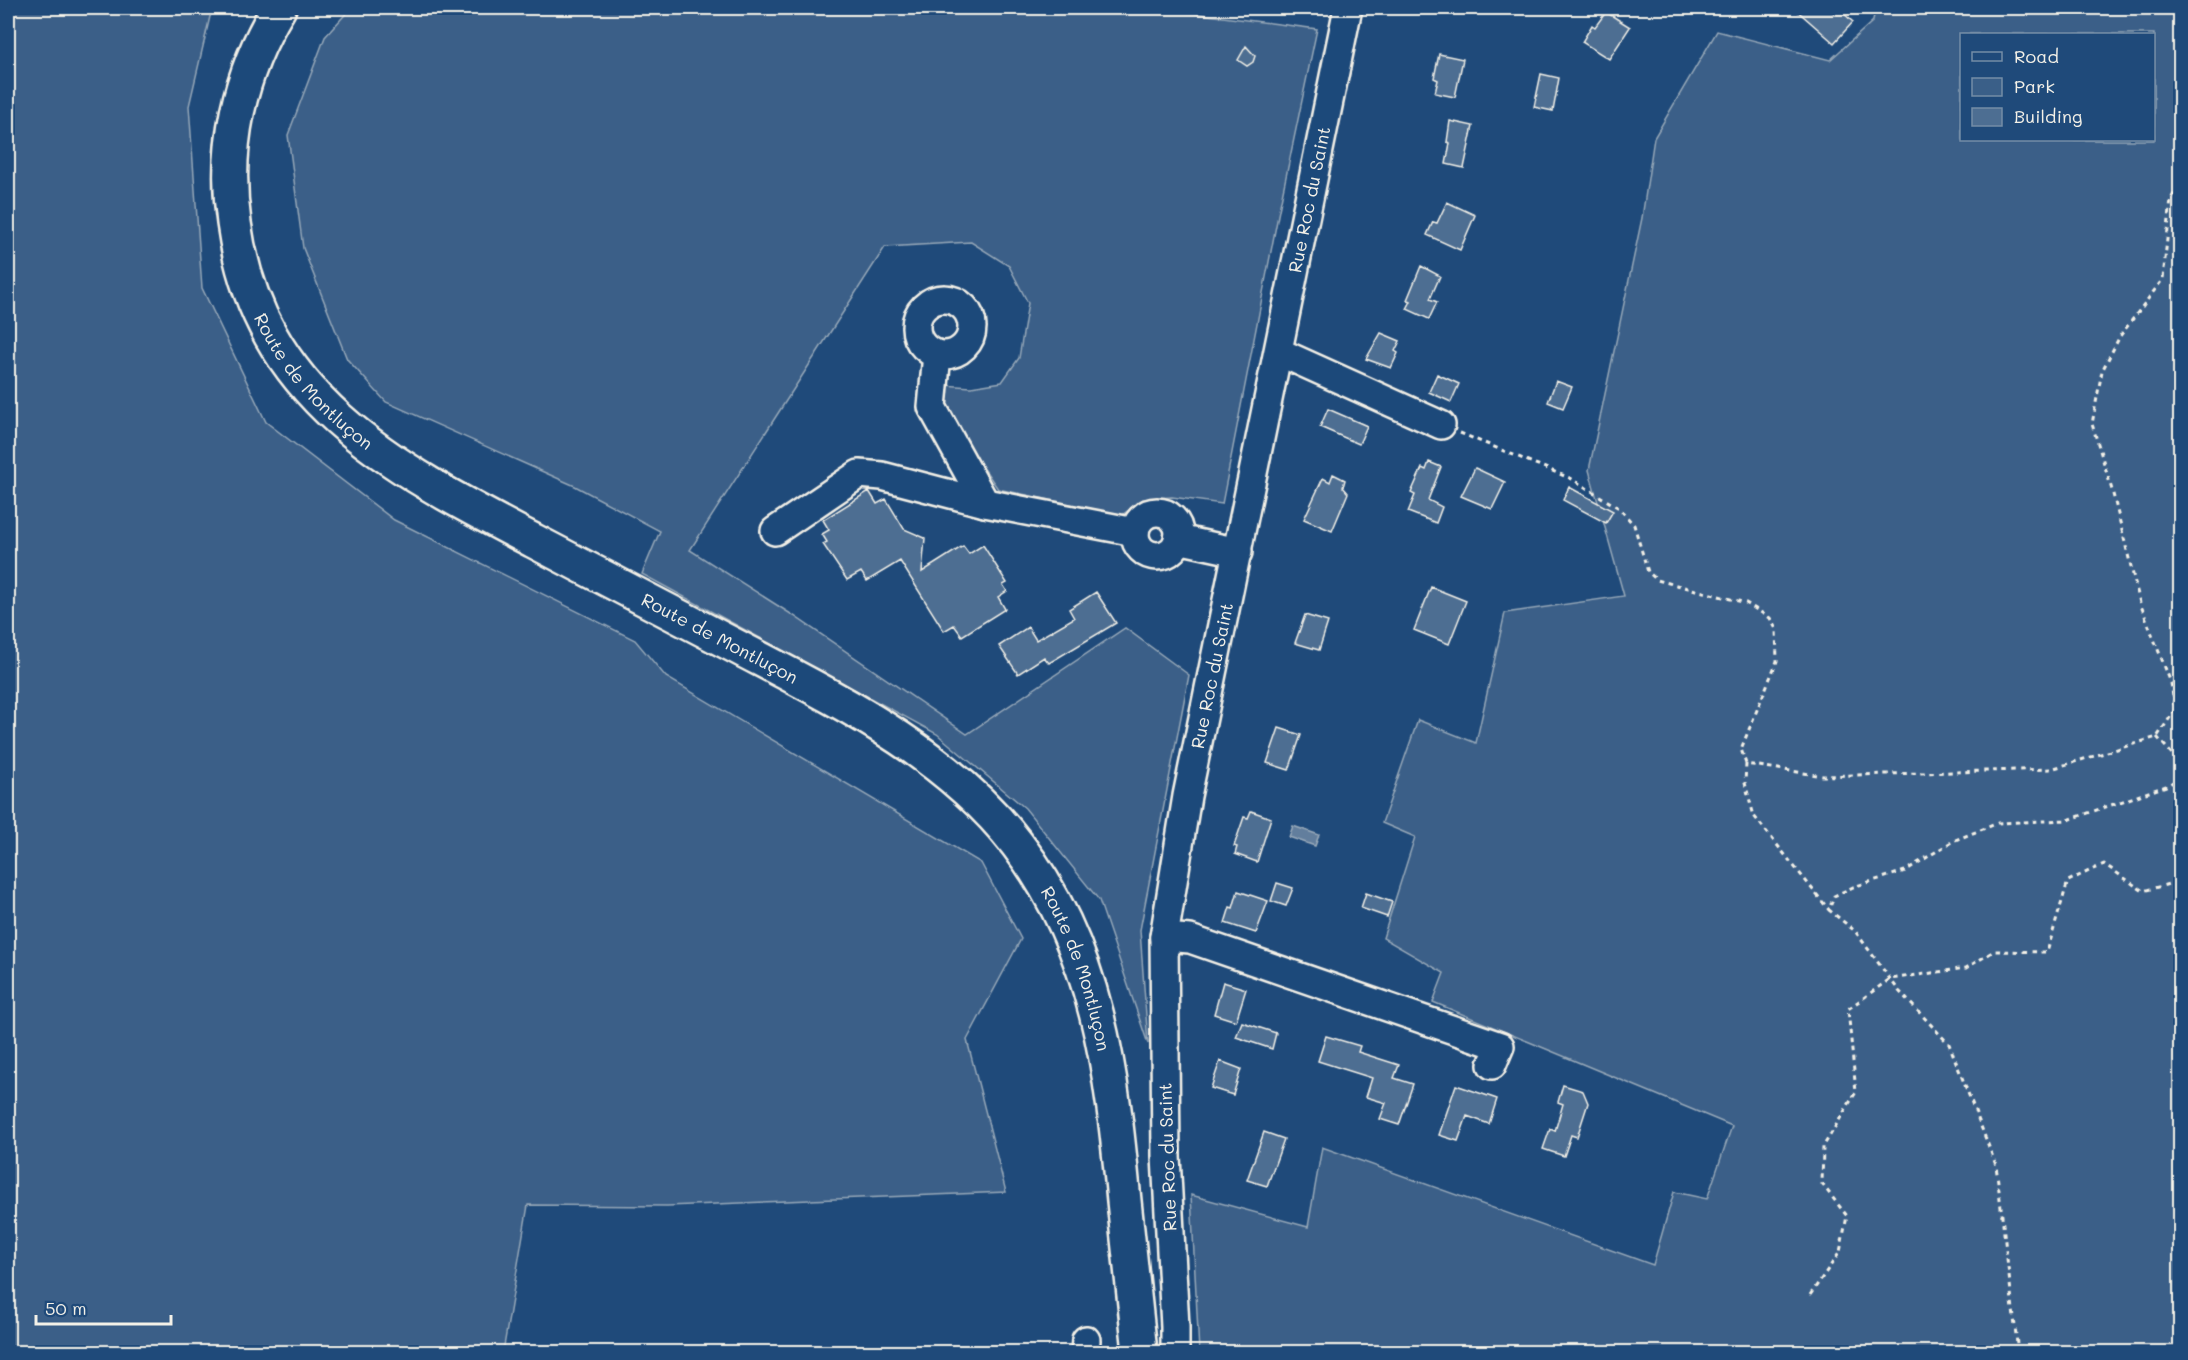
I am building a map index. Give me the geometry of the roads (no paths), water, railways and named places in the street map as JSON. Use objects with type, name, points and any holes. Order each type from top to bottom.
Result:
[{"type":"main road","name":"Route de Montluçon","points":[[263,8],[244,45],[228,92],[220,138],[218,186],[223,240],[229,264],[244,309],[264,350],[289,385],[319,420],[378,468],[438,505],[875,737],[954,796],[993,837],[1017,868],[1050,928],[1074,999],[1093,1100],[1121,1353]]},
{"type":"main road","name":"Route de Montluçon","points":[[279,8],[260,42],[243,85],[234,131],[230,183],[236,242],[243,268],[262,321],[274,343],[322,404],[363,441],[392,461],[459,502],[798,679],[890,732],[945,771],[1004,828],[1033,867],[1059,910],[1074,940],[1091,993],[1107,1062],[1115,1113],[1140,1353]]},
{"type":"street","name":"Rue Roc du Saint","points":[[1174,1353],[1175,1328],[1166,1156],[1164,937],[1181,826],[1348,8]]},
{"type":"street","points":[[1279,352],[1441,425]]},
{"type":"street","points":[[937,354],[932,407],[985,502]]},
{"type":"street","points":[[775,531],[859,474],[882,476],[985,502],[1134,532],[1146,514],[1160,512],[1172,519],[1179,532],[1178,539],[1238,552]]},
{"type":"street","points":[[1164,937],[1190,939],[1500,1046],[1492,1065]]}]
